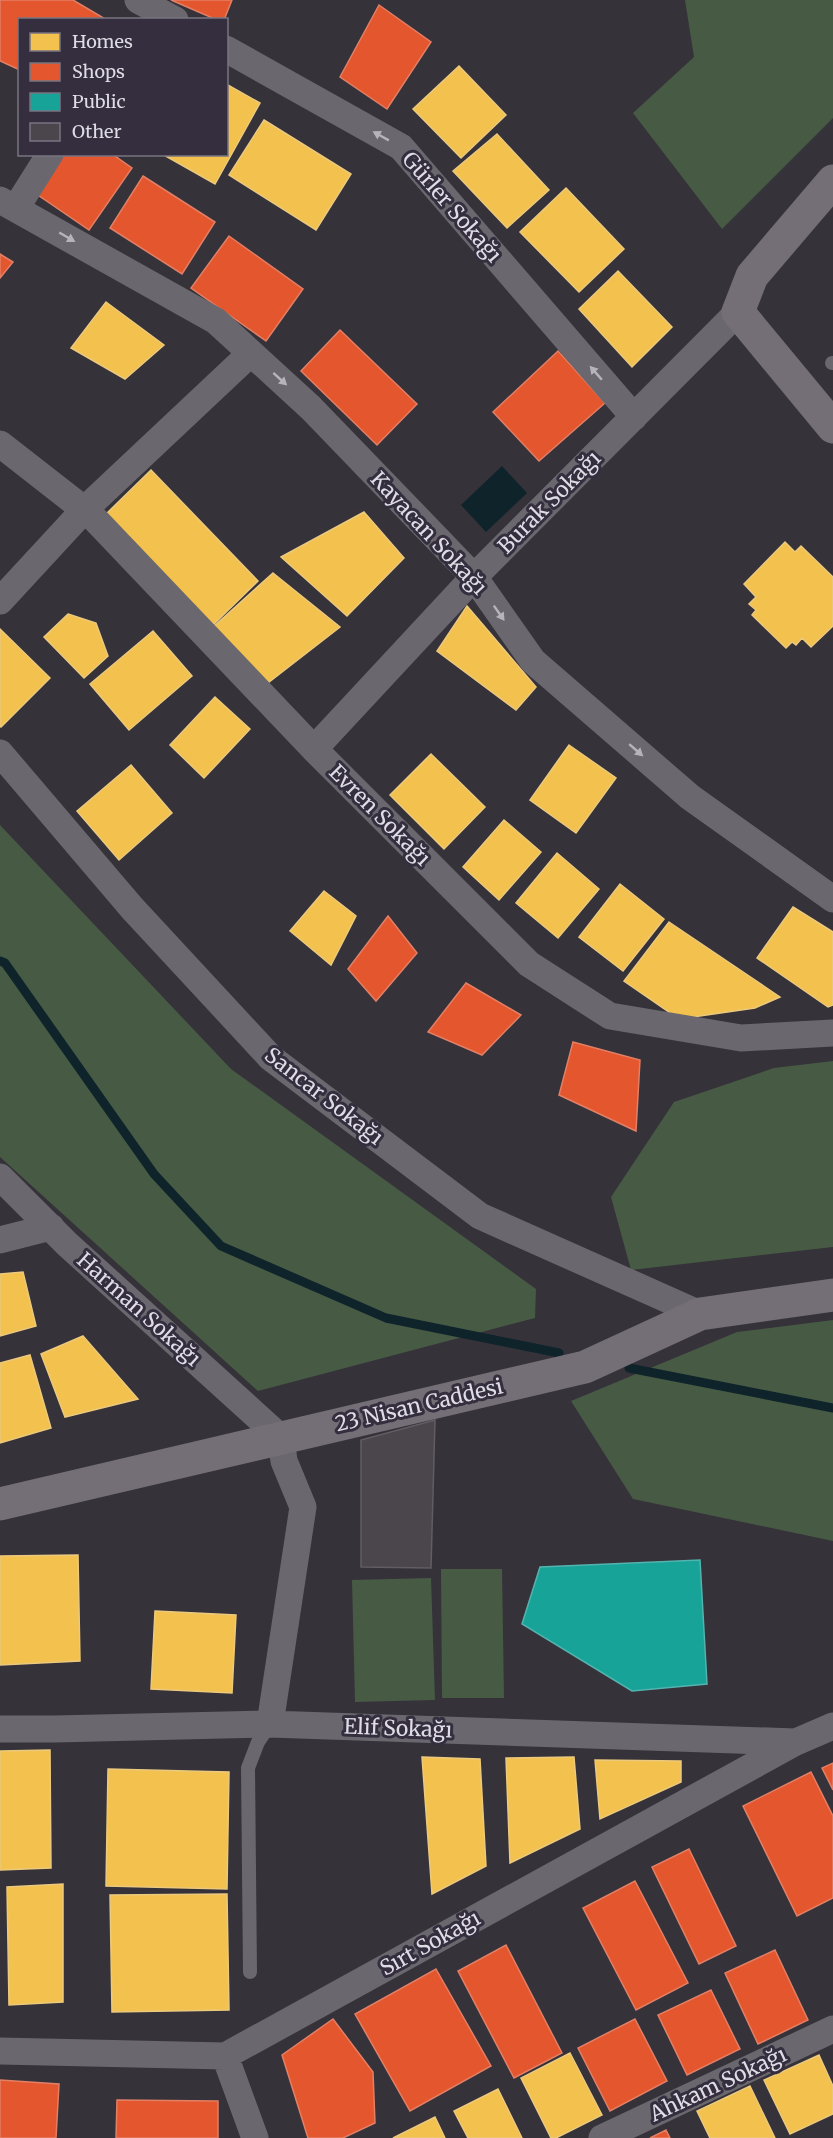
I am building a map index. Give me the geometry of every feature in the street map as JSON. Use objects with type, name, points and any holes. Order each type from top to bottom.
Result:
[{"type":"street","points":[[143,6],[170,18]]},
{"type":"street","name":"Gürler Sokağı","points":[[228,50],[401,147],[634,417]]},
{"type":"street","points":[[8,204],[48,156]]},
{"type":"street","points":[[833,181],[752,276],[738,312],[833,427]]},
{"type":"street","name":"Kayacan Sokağı","points":[[8,204],[216,321],[311,408],[474,577],[533,661],[690,797],[833,899]]},
{"type":"street","name":"Burak Sokağı","points":[[314,749],[474,577],[738,312]]},
{"type":"street","points":[[0,601],[84,510],[251,353]]},
{"type":"street","name":"Evren Sokağı","points":[[0,444],[84,510],[314,749],[529,964],[609,1016],[741,1038],[833,1033]]},
{"type":"street","name":"Sancar Sokağı","points":[[0,753],[132,908],[272,1058],[480,1216],[700,1314]]},
{"type":"street","name":"Harman Sokağı","points":[[0,1177],[51,1227],[281,1438]]},
{"type":"street","points":[[0,1240],[51,1227]]},
{"type":"street","name":"23 Nisan Caddesi","points":[[0,1504],[585,1367],[700,1314],[833,1294]]},
{"type":"street","points":[[270,1724],[303,1507],[284,1461],[281,1438]]},
{"type":"street","name":"Elif Sokağı","points":[[0,1729],[55,1730],[270,1724],[796,1742]]},
{"type":"street","name":"Sırt Sokağı","points":[[225,2056],[796,1742],[833,1726]]},
{"type":"street","name":"Ahkam Sokağı","points":[[602,2138],[833,2029]]},
{"type":"street","points":[[0,2051],[225,2056],[255,2138]]},
{"type":"lane","points":[[250,1972],[248,1768],[258,1742],[270,1724]]},
{"type":"green space","points":[[685,0],[833,0],[833,118],[722,229],[633,113],[694,57]]},
{"type":"green space","points":[[0,825],[231,1069],[536,1289],[535,1318],[258,1391],[0,1157]]},
{"type":"green space","points":[[833,1061],[833,1247],[631,1270],[611,1197],[674,1102],[774,1068]]},
{"type":"green space","points":[[833,1320],[833,1541],[633,1499],[571,1401],[737,1332]]},
{"type":"green space","points":[[441,1569],[502,1569],[504,1698],[442,1698]]},
{"type":"green space","points":[[431,1578],[435,1700],[355,1702],[352,1580]]},
{"type":"water","points":[[502,466],[527,493],[486,532],[461,505]]},
{"type":"building: Homes","points":[[459,66],[506,115],[461,158],[413,109]]},
{"type":"building: Homes","points":[[228,85],[260,103],[215,184],[166,156],[228,156]]},
{"type":"building: Homes","points":[[264,120],[351,174],[316,230],[229,175]]},
{"type":"building: Homes","points":[[497,134],[549,190],[507,228],[453,171]]},
{"type":"building: Homes","points":[[566,188],[624,249],[579,292],[520,232]]},
{"type":"building: Homes","points":[[618,271],[672,327],[632,367],[579,309]]},
{"type":"building: Homes","points":[[106,302],[164,345],[125,379],[71,348]]},
{"type":"building: Homes","points":[[151,470],[258,581],[211,627],[104,516]]},
{"type":"building: Homes","points":[[364,512],[404,558],[347,616],[281,557]]},
{"type":"building: Homes","points":[[785,542],[795,552],[801,546],[833,577],[833,626],[811,647],[802,638],[796,645],[792,642],[786,648],[752,615],[756,610],[749,604],[756,597],[744,584]]},
{"type":"building: Homes","points":[[273,573],[340,627],[264,686],[212,628]]},
{"type":"building: Homes","points":[[467,606],[536,687],[516,710],[437,651]]},
{"type":"building: Homes","points":[[68,614],[96,623],[108,656],[84,678],[44,637]]},
{"type":"building: Homes","points":[[0,629],[50,678],[1,727],[0,725]]},
{"type":"building: Homes","points":[[153,631],[192,676],[129,730],[90,684]]},
{"type":"building: Homes","points":[[215,697],[250,729],[204,778],[170,745]]},
{"type":"building: Homes","points":[[569,745],[616,778],[576,833],[530,800]]},
{"type":"building: Homes","points":[[431,754],[485,807],[444,849],[390,795]]},
{"type":"building: Homes","points":[[131,765],[172,813],[119,860],[77,811]]},
{"type":"building: Homes","points":[[504,820],[541,852],[499,900],[463,867]]},
{"type":"building: Homes","points":[[557,853],[599,889],[558,938],[516,903]]},
{"type":"building: Homes","points":[[620,884],[664,919],[623,971],[579,937]]},
{"type":"building: Homes","points":[[324,891],[356,916],[331,965],[290,931]]},
{"type":"building: Homes","points":[[793,907],[833,932],[833,1005],[828,1007],[757,958]]},
{"type":"building: Homes","points":[[669,922],[780,997],[755,1008],[679,1019],[624,981]]},
{"type":"building: Homes","points":[[23,1272],[36,1326],[0,1336],[0,1274]]},
{"type":"building: Homes","points":[[83,1336],[138,1399],[65,1417],[41,1354]]},
{"type":"building: Homes","points":[[30,1355],[51,1428],[0,1443],[0,1363]]},
{"type":"building: Homes","points":[[78,1555],[80,1661],[0,1665],[0,1556]]},
{"type":"building: Homes","points":[[155,1611],[236,1615],[232,1693],[151,1689]]},
{"type":"building: Homes","points":[[50,1750],[51,1868],[0,1870],[0,1751]]},
{"type":"building: Homes","points":[[422,1757],[480,1759],[486,1866],[432,1894]]},
{"type":"building: Homes","points":[[574,1757],[580,1829],[510,1863],[506,1758]]},
{"type":"building: Homes","points":[[595,1760],[681,1761],[681,1782],[600,1819]]},
{"type":"building: Homes","points":[[108,1769],[229,1772],[227,1889],[106,1886]]},
{"type":"building: Homes","points":[[63,1884],[63,2002],[9,2005],[7,1887]]},
{"type":"building: Homes","points":[[227,1894],[229,2010],[112,2012],[110,1895]]},
{"type":"building: Homes","points":[[570,2053],[602,2115],[556,2138],[551,2138],[521,2078]]},
{"type":"building: Homes","points":[[819,2055],[833,2086],[833,2114],[790,2134],[764,2080]]},
{"type":"building: Homes","points":[[750,2086],[775,2138],[710,2138],[697,2111]]},
{"type":"building: Homes","points":[[498,2089],[522,2138],[468,2138],[454,2111]]},
{"type":"building: Homes","points":[[435,2117],[445,2138],[393,2138]]},
{"type":"building: Shops","points":[[0,0],[73,0],[104,18],[18,18],[18,69],[0,61]]},
{"type":"building: Shops","points":[[171,0],[232,0],[225,18],[212,18]]},
{"type":"building: Shops","points":[[379,5],[431,42],[387,109],[340,77]]},
{"type":"building: Shops","points":[[61,156],[115,156],[132,168],[89,230],[35,193]]},
{"type":"building: Shops","points":[[143,176],[215,222],[182,274],[110,228]]},
{"type":"building: Shops","points":[[229,236],[303,289],[266,341],[191,288]]},
{"type":"building: Shops","points":[[0,254],[13,262],[0,278]]},
{"type":"building: Shops","points":[[340,330],[417,404],[377,445],[301,371]]},
{"type":"building: Shops","points":[[558,351],[605,403],[539,461],[493,412]]},
{"type":"building: Shops","points":[[388,916],[417,953],[376,1001],[348,969]]},
{"type":"building: Shops","points":[[466,983],[521,1015],[482,1055],[428,1032]]},
{"type":"building: Shops","points":[[573,1042],[640,1060],[636,1131],[559,1095]]},
{"type":"building: Shops","points":[[833,1763],[833,1790],[822,1768]]},
{"type":"building: Shops","points":[[811,1772],[833,1816],[833,1898],[797,1916],[743,1806]]},
{"type":"building: Shops","points":[[689,1849],[736,1946],[699,1964],[652,1867]]},
{"type":"building: Shops","points":[[635,1881],[688,1983],[636,2010],[583,1908]]},
{"type":"building: Shops","points":[[506,1945],[562,2053],[514,2078],[458,1971]]},
{"type":"building: Shops","points":[[775,1950],[808,2020],[758,2044],[725,1973]]},
{"type":"building: Shops","points":[[436,1969],[491,2066],[410,2111],[355,2014]]},
{"type":"building: Shops","points":[[711,1990],[740,2049],[687,2075],[658,2015]]},
{"type":"building: Shops","points":[[333,2019],[373,2072],[375,2123],[343,2138],[308,2138],[282,2055]]},
{"type":"building: Shops","points":[[635,2019],[667,2081],[610,2111],[578,2048]]},
{"type":"building: Shops","points":[[0,2080],[59,2084],[56,2138],[0,2138]]},
{"type":"building: Shops","points":[[117,2100],[218,2101],[218,2138],[116,2138]]},
{"type":"building: Shops","points":[[666,2130],[670,2138],[650,2138]]},
{"type":"building: Public","points":[[700,1560],[707,1684],[632,1691],[522,1624],[540,1567]]},
{"type":"building: Other","points":[[435,1420],[431,1568],[361,1567],[361,1440]]},
{"type":"waterway","points":[[0,961],[5,963],[154,1174],[221,1246],[386,1318],[559,1353]]},
{"type":"waterway","points":[[629,1368],[833,1408]]}]
